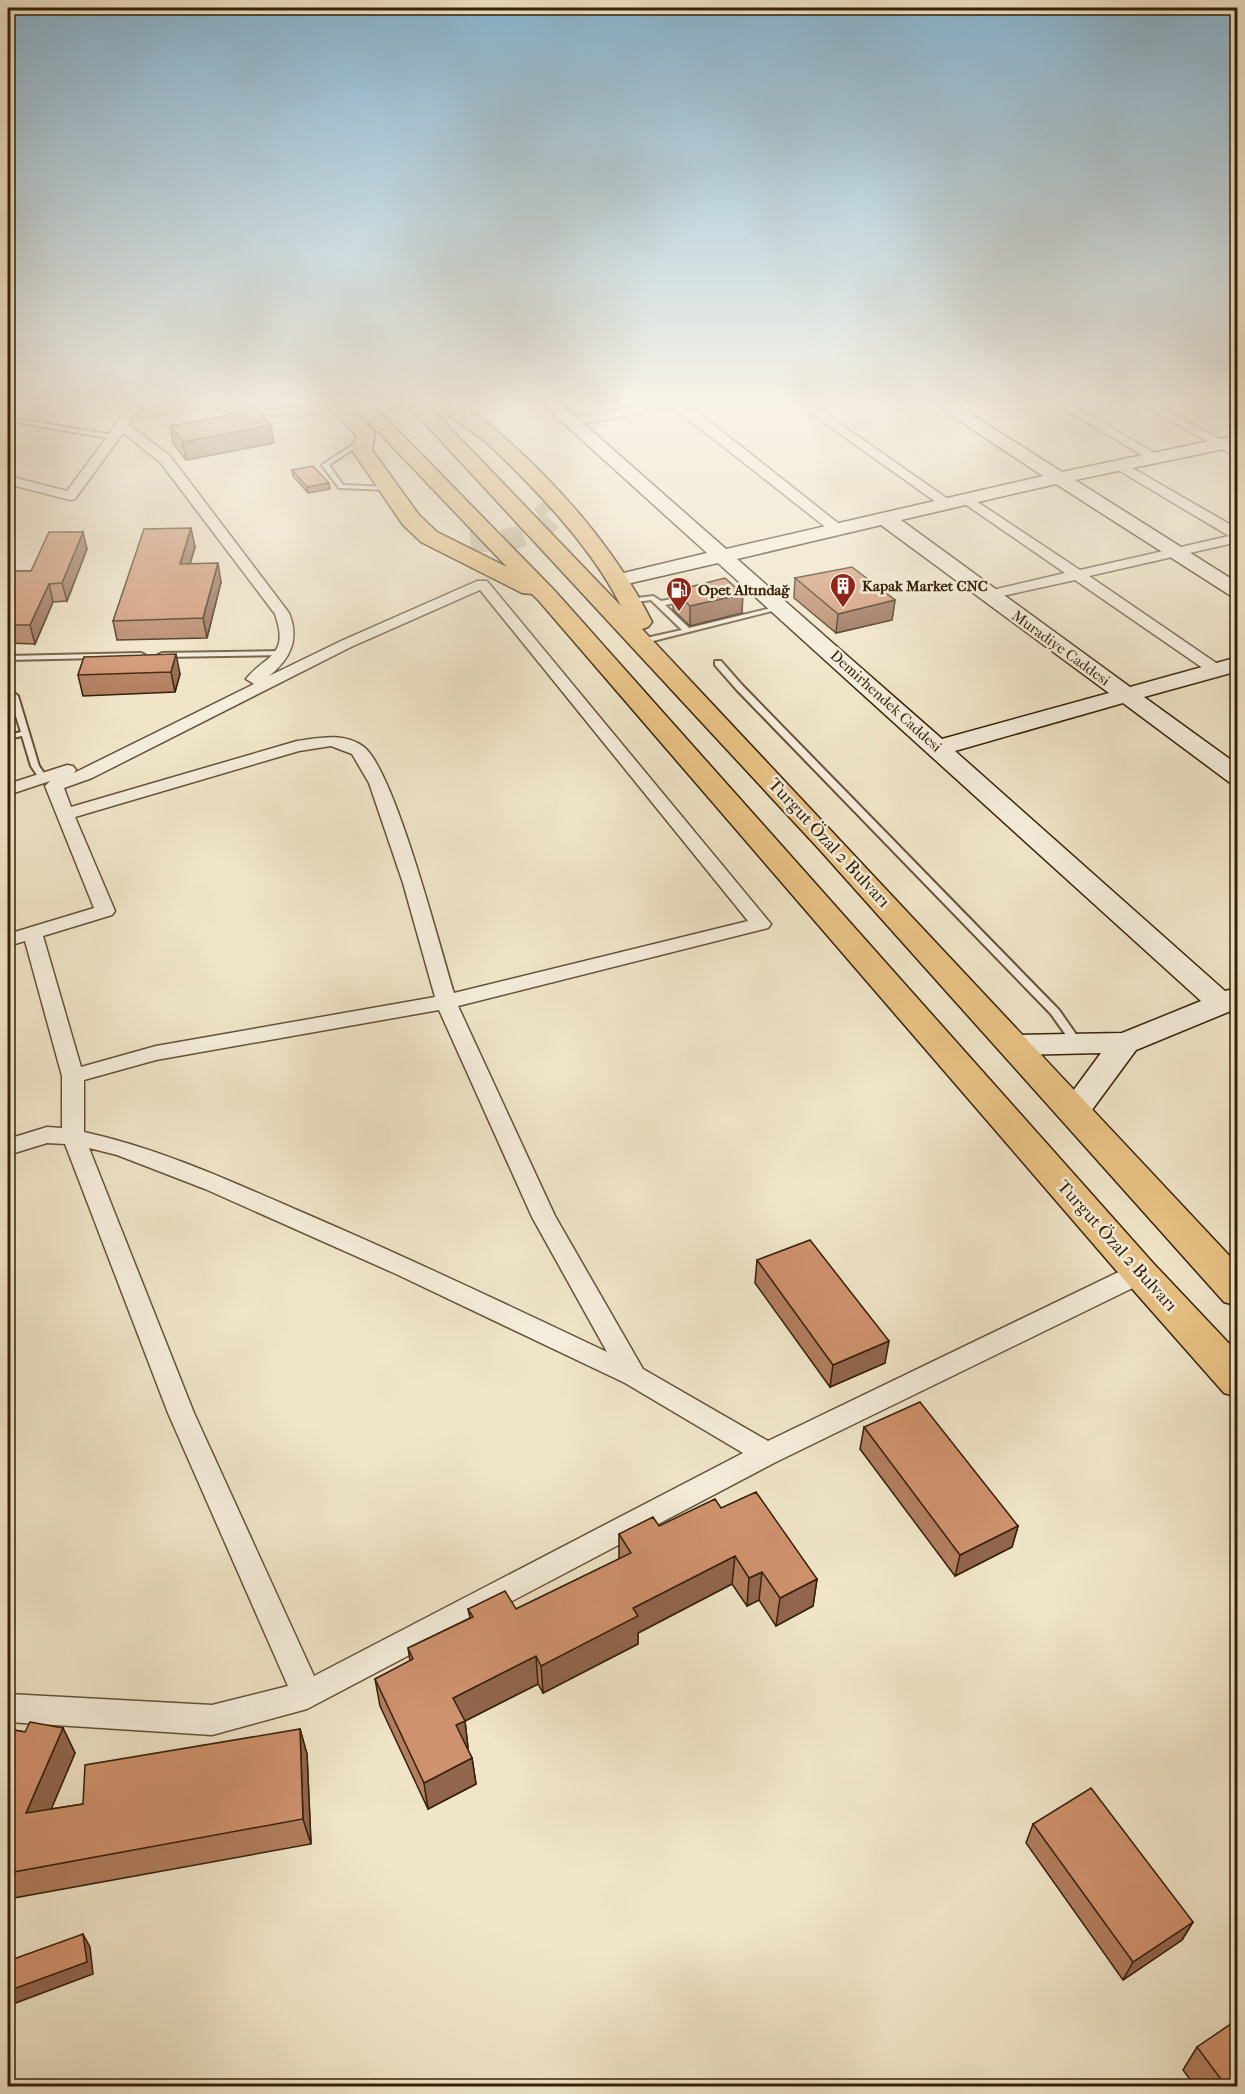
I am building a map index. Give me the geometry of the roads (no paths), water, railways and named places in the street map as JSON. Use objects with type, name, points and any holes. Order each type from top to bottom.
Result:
[{"type":"highway","name":"Turgut Özal 2 Bulvarı","points":[[397,500],[411,520],[429,537],[547,596]]},
{"type":"highway","name":"Turgut Özal 2 Bulvarı","points":[[415,500],[435,524],[454,537],[470,541]]},
{"type":"highway","name":"Turgut Özal 2 Bulvarı","points":[[447,500],[547,596],[1140,1274],[1238,1381]]},
{"type":"highway","name":"Turgut Özal 2 Bulvarı","points":[[509,500],[654,649],[1238,1291]]},
{"type":"highway","points":[[552,500],[618,580],[654,649]]},
{"type":"street","points":[[8,790],[79,766],[245,685],[274,665],[282,653],[289,636],[287,625],[277,606],[196,500]]},
{"type":"street","name":"Demirhendek Caddesi","points":[[658,500],[720,555],[749,585],[780,608],[1229,1000]]},
{"type":"street","points":[[800,500],[838,530]]},
{"type":"street","points":[[942,500],[948,504]]},
{"type":"street","points":[[618,580],[967,500],[1078,575],[1226,667]]},
{"type":"street","points":[[1093,500],[1238,592]]},
{"type":"street","points":[[1178,500],[1238,536]]},
{"type":"street","name":"Muradiye Caddesi","points":[[886,519],[1238,777]]},
{"type":"street","points":[[990,596],[1238,536]]},
{"type":"street","points":[[8,940],[105,911],[54,786],[86,774],[346,644],[482,584],[761,924],[446,1002],[156,1053],[73,1076]]},
{"type":"street","points":[[938,748],[1226,667]]},
{"type":"street","points":[[66,814],[297,746],[333,741],[358,751],[378,783],[412,883],[446,1002],[544,1217],[634,1376]]},
{"type":"street","points":[[32,933],[73,1076],[73,1137],[181,1413],[307,1695]]},
{"type":"street","points":[[1016,1045],[1125,1043],[1229,1000]]},
{"type":"street","points":[[1075,1110],[1125,1043]]},
{"type":"street","points":[[8,1147],[47,1135],[73,1137],[122,1148],[213,1183],[405,1267],[634,1376],[767,1454]]},
{"type":"street","points":[[8,1708],[212,1719],[307,1695],[767,1454],[1140,1274]]},
{"type":"lane","points":[[659,604],[691,597]]},
{"type":"lane","points":[[629,601],[653,598],[688,631]]},
{"type":"lane","points":[[654,649],[688,631],[780,608]]},
{"type":"lane","points":[[8,658],[282,653]]},
{"type":"lane","points":[[718,663],[1055,1012],[1077,1043]]},
{"type":"lane","points":[[8,690],[14,696],[35,766],[44,779]]},
{"type":"lane","points":[[8,737],[25,733]]},
{"type":"tunnel","points":[[470,541],[515,538],[537,530],[553,516],[543,502]]},
{"type":"place","name":"Kapak Market CNC","points":[[843,609]]},
{"type":"place","name":"Opet Altındağ","points":[[679,613]]}]
